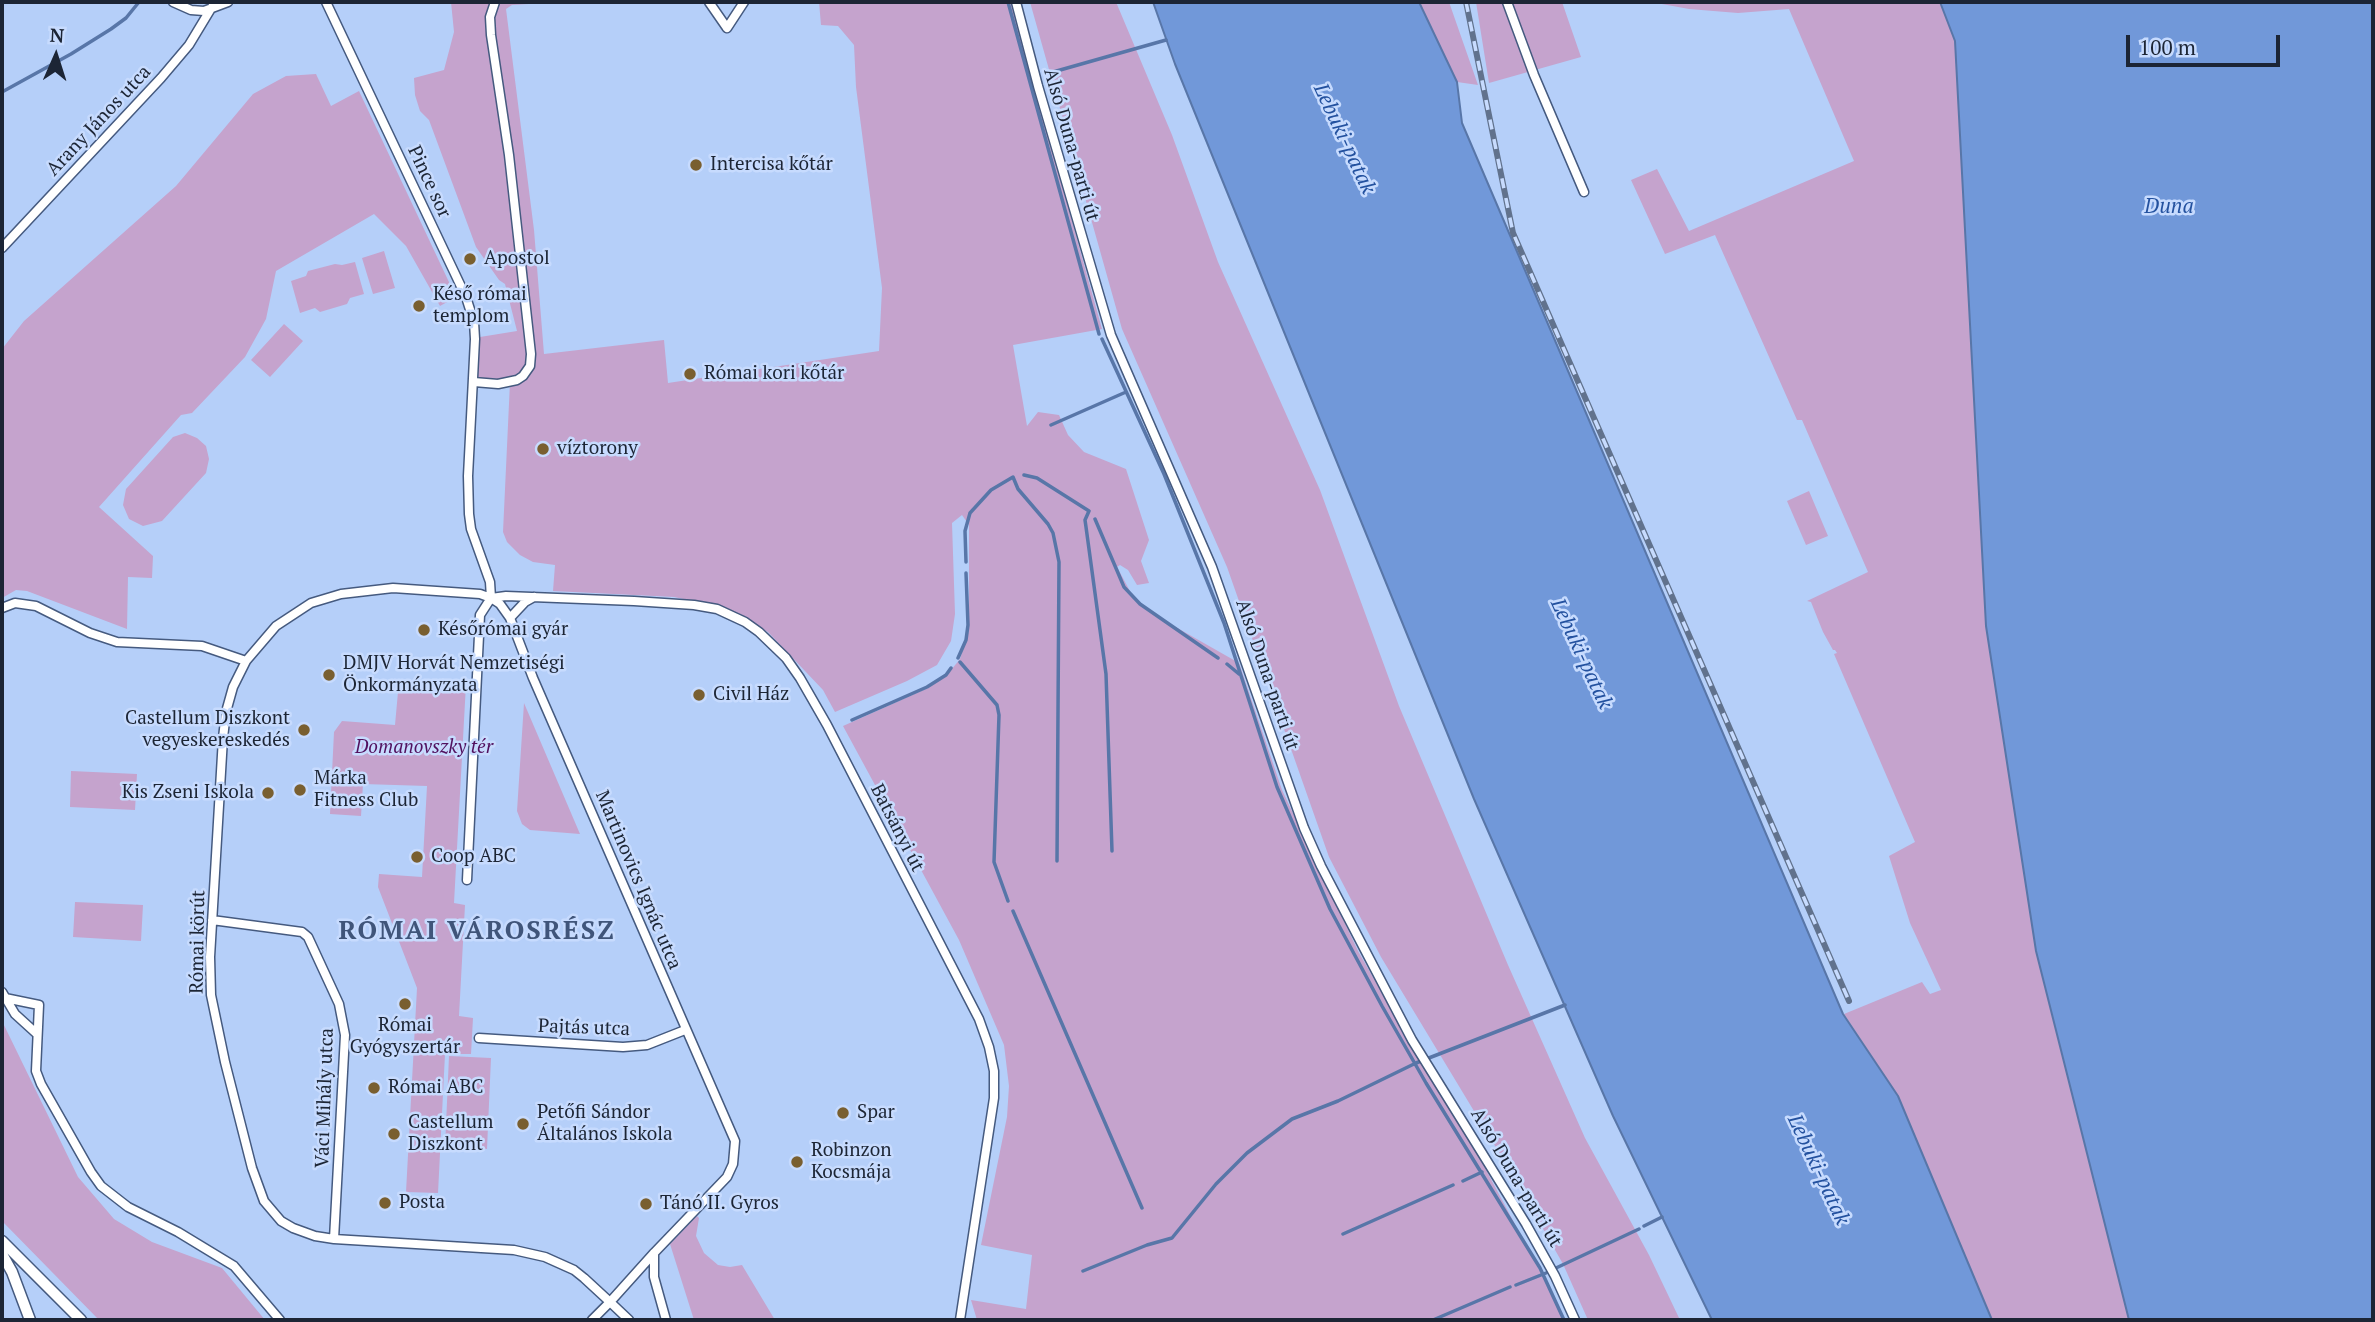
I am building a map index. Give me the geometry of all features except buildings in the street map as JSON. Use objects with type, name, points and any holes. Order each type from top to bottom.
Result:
[{"type":"street","points":[[173,2],[191,10],[228,2]]},
{"type":"street","name":"Pince sor","points":[[326,2],[466,297],[475,331],[474,382]]},
{"type":"street","points":[[467,880],[480,614],[491,598],[489,582],[469,514],[468,476],[474,382],[498,384],[517,380],[530,366],[531,354],[511,167],[491,35],[490,17],[495,2]]},
{"type":"street","points":[[709,2],[727,28],[744,2]]},
{"type":"street","name":"Alsó Duna-parti út","points":[[1016,2],[1111,335],[1216,578],[1304,828],[1374,969],[1424,1060],[1526,1224],[1555,1276],[1575,1320]]},
{"type":"street","points":[[1507,2],[1534,75],[1584,192]]},
{"type":"street","name":"Arany János utca","points":[[2,248],[161,78],[189,45],[213,6]]},
{"type":"street","name":"Római körút","points":[[491,598],[464,592],[393,588],[341,594],[312,603],[293,614],[276,626],[246,661],[233,687],[222,738],[212,920],[211,995],[225,1062],[259,1189],[264,1201],[281,1221],[304,1233],[334,1239],[532,1253],[574,1270],[629,1320]]},
{"type":"street","points":[[510,618],[525,602],[534,597]]},
{"type":"street","name":"Batsányi út","points":[[491,598],[534,597],[670,603],[717,610],[745,622],[759,632],[786,658],[800,678],[979,1018],[989,1047],[994,1071],[994,1098],[960,1320]]},
{"type":"street","name":"Martinovics Ignác utca","points":[[491,598],[500,604],[510,618],[533,678],[732,1133],[735,1154],[727,1177],[654,1254]]},
{"type":"street","points":[[2,607],[15,603],[36,606],[90,633],[117,642],[202,646],[246,661]]},
{"type":"street","name":"Váci Mihály utca","points":[[212,920],[302,932],[308,937],[339,1004],[345,1035],[334,1239]]},
{"type":"street","points":[[3,995],[22,1022],[37,1034]]},
{"type":"street","points":[[3,995],[39,1005],[36,1071],[41,1084],[102,1186],[128,1207],[234,1266],[280,1320]]},
{"type":"street","name":"Pajtás utca","points":[[478,1038],[623,1047],[648,1045],[685,1030]]},
{"type":"street","points":[[2,1241],[81,1320]]},
{"type":"street","points":[[2,1254],[12,1272],[30,1320]]},
{"type":"street","points":[[592,1320],[654,1254]]},
{"type":"street","points":[[654,1254],[654,1278],[666,1320]]},
{"type":"green space","points":[[451,2],[562,2],[512,5],[506,9],[534,230],[544,354],[664,340],[668,383],[879,351],[882,288],[856,87],[854,45],[838,26],[821,25],[819,2],[1011,2],[1102,329],[1013,345],[1027,426],[1038,412],[1059,415],[1068,435],[1084,452],[1126,469],[1149,540],[1141,561],[1149,583],[1137,585],[1128,570],[1120,565],[1117,567],[1131,593],[1151,613],[1239,663],[1282,790],[1358,951],[1476,1151],[1563,1320],[977,1320],[971,1300],[1026,1309],[1032,1255],[981,1245],[1007,1117],[1009,1086],[1004,1045],[959,940],[843,726],[928,688],[947,675],[960,659],[969,630],[969,525],[962,515],[952,523],[955,614],[951,641],[937,665],[835,712],[823,690],[768,632],[725,608],[674,597],[553,591],[555,565],[533,562],[520,555],[507,542],[503,532],[510,382],[477,379],[480,337],[517,331],[505,284],[499,280],[476,247],[429,120],[420,111],[415,95],[414,78],[444,70],[454,32]]},
{"type":"green space","points":[[1030,2],[1116,2],[1172,135],[1218,262],[1320,490],[1399,706],[1508,965],[1585,1138],[1649,1255],[1680,1320],[1588,1320],[1563,1264],[1381,957],[1329,857],[1227,567],[1122,329]]},
{"type":"green space","points":[[1419,2],[1449,2],[1478,85],[1457,82]]},
{"type":"green space","points":[[1476,2],[1562,2],[1581,57],[1489,83]]},
{"type":"green space","points":[[1651,2],[1940,2],[1955,41],[1963,182],[2036,951],[2129,1320],[1992,1320],[1898,1096],[1844,1014],[1922,982],[1930,994],[1941,990],[1910,923],[1889,856],[1915,842],[1834,654],[1837,653],[1823,632],[1811,602],[1807,601],[1868,572],[1802,420],[1797,420],[1715,235],[1665,254],[1631,180],[1657,169],[1689,231],[1854,161],[1789,9],[1738,13],[1689,9]]},
{"type":"green space","points":[[316,74],[331,106],[359,91],[456,297],[440,306],[406,246],[374,214],[276,271],[266,319],[245,357],[192,413],[181,415],[99,507],[153,556],[152,578],[128,577],[127,629],[27,591],[16,590],[2,598],[2,349],[24,321],[176,186],[253,94],[286,76]]},
{"type":"green space","points":[[384,251],[395,288],[373,294],[362,258]]},
{"type":"green space","points":[[355,262],[364,294],[350,298],[347,304],[320,312],[315,308],[300,313],[291,281],[306,276],[308,271]]},
{"type":"green space","points":[[284,324],[303,341],[270,377],[251,360]]},
{"type":"green space","points":[[185,433],[206,446],[209,459],[206,473],[162,521],[143,526],[129,519],[123,505],[126,489],[173,437]]},
{"type":"green space","points":[[1809,491],[1828,536],[1806,545],[1787,501]]},
{"type":"green space","name":"Domanovszky tér","points":[[399,681],[466,684],[454,903],[465,905],[459,1016],[473,1018],[471,1054],[445,1054],[438,1193],[406,1192],[417,988],[378,887],[379,874],[422,877],[427,786],[363,784],[361,816],[330,814],[334,732],[342,721],[395,725]]},
{"type":"green space","points":[[524,703],[580,834],[530,830],[522,824],[517,811]]},
{"type":"green space","points":[[71,771],[137,774],[135,810],[70,807]]},
{"type":"green space","points":[[75,902],[143,905],[141,941],[73,937]]},
{"type":"green space","points":[[2,1021],[78,1177],[114,1219],[152,1242],[222,1268],[265,1320],[99,1320],[2,1221]]},
{"type":"green space","points":[[449,1056],[491,1058],[487,1149],[445,1148]]},
{"type":"green space","points":[[697,1216],[696,1236],[704,1253],[718,1265],[742,1265],[775,1320],[694,1320],[670,1244]]},
{"type":"water","name":"Lebuki-patak","points":[[1153,2],[1419,2],[1457,82],[1462,123],[1843,1014],[1898,1096],[1992,1320],[1712,1320],[1613,1116],[1474,799],[1175,64]]},
{"type":"water","name":"Duna","points":[[1940,2],[2373,2],[2373,1320],[2129,1320],[2036,951],[1986,626],[1955,41]]},
{"type":"waterway","points":[[2,92],[111,29],[126,18],[139,2]]},
{"type":"waterway","points":[[1008,2],[1099,334]]},
{"type":"waterway","points":[[1046,74],[1166,40]]},
{"type":"waterway","points":[[1102,339],[1164,474],[1224,623],[1277,787],[1330,909],[1426,1083],[1540,1268],[1564,1320]]},
{"type":"waterway","points":[[1051,425],[1126,392]]},
{"type":"waterway","points":[[1024,475],[1037,478],[1089,511]]},
{"type":"waterway","points":[[966,562],[965,531],[970,513],[991,490],[1013,477],[1018,489],[1053,533],[1059,562],[1057,861]]},
{"type":"waterway","points":[[1089,511],[1085,520],[1106,674],[1112,851]]},
{"type":"waterway","points":[[1095,519],[1124,587],[1140,604],[1218,658]]},
{"type":"waterway","points":[[958,658],[966,640],[968,625],[966,573]]},
{"type":"waterway","points":[[960,662],[997,705],[999,715],[994,862],[1008,901]]},
{"type":"waterway","points":[[1227,664],[1239,674]]},
{"type":"waterway","points":[[852,720],[927,687],[946,675],[951,668]]},
{"type":"waterway","points":[[1013,911],[1142,1208]]},
{"type":"waterway","points":[[1083,1271],[1147,1245],[1172,1238],[1216,1184],[1247,1153],[1292,1119],[1338,1101],[1416,1063],[1565,1005]]},
{"type":"waterway","points":[[1463,1181],[1482,1172]]},
{"type":"waterway","points":[[1343,1234],[1453,1185]]},
{"type":"waterway","points":[[1644,1226],[1662,1217]]},
{"type":"waterway","points":[[1556,1268],[1639,1229]]},
{"type":"waterway","points":[[1516,1285],[1546,1273]]},
{"type":"waterway","points":[[1433,1320],[1510,1287]]},
{"type":"railway","points":[[1466,2],[1513,233],[1849,1001]]},
{"type":"place","name":"Intercisa kőtár","points":[[696,165]]},
{"type":"place","name":"Apostol","points":[[470,259]]},
{"type":"place","name":"Késő római templom","points":[[419,306]]},
{"type":"place","name":"Római kori kőtár","points":[[690,374]]},
{"type":"place","name":"víztorony","points":[[543,449]]},
{"type":"place","name":"Későrómai gyár","points":[[424,630]]},
{"type":"place","name":"DMJV Horvát Nemzetiségi Önkormányzata","points":[[329,675]]},
{"type":"place","name":"Civil Ház","points":[[699,695]]},
{"type":"place","name":"Castellum Diszkont vegyeskereskedés","points":[[304,730]]},
{"type":"place","name":"Márka Fitness Club","points":[[300,790]]},
{"type":"place","name":"Kis Zseni Iskola","points":[[268,793]]},
{"type":"place","name":"Coop ABC","points":[[417,857]]},
{"type":"place","name":"Római Gyógyszertár","points":[[405,1004]]},
{"type":"place","name":"Római ABC","points":[[374,1088]]},
{"type":"place","name":"Spar","points":[[843,1113]]},
{"type":"place","name":"Petőfi Sándor Általános Iskola","points":[[523,1124]]},
{"type":"place","name":"Castellum Diszkont","points":[[394,1134]]},
{"type":"place","name":"Robinzon Kocsmája","points":[[797,1162]]},
{"type":"place","name":"Posta","points":[[385,1203]]},
{"type":"place","name":"Tánó II. Gyros","points":[[646,1204]]},
{"type":"district","name":"RÓMAI VÁROSRÉSZ","points":[[477,932]]}]
